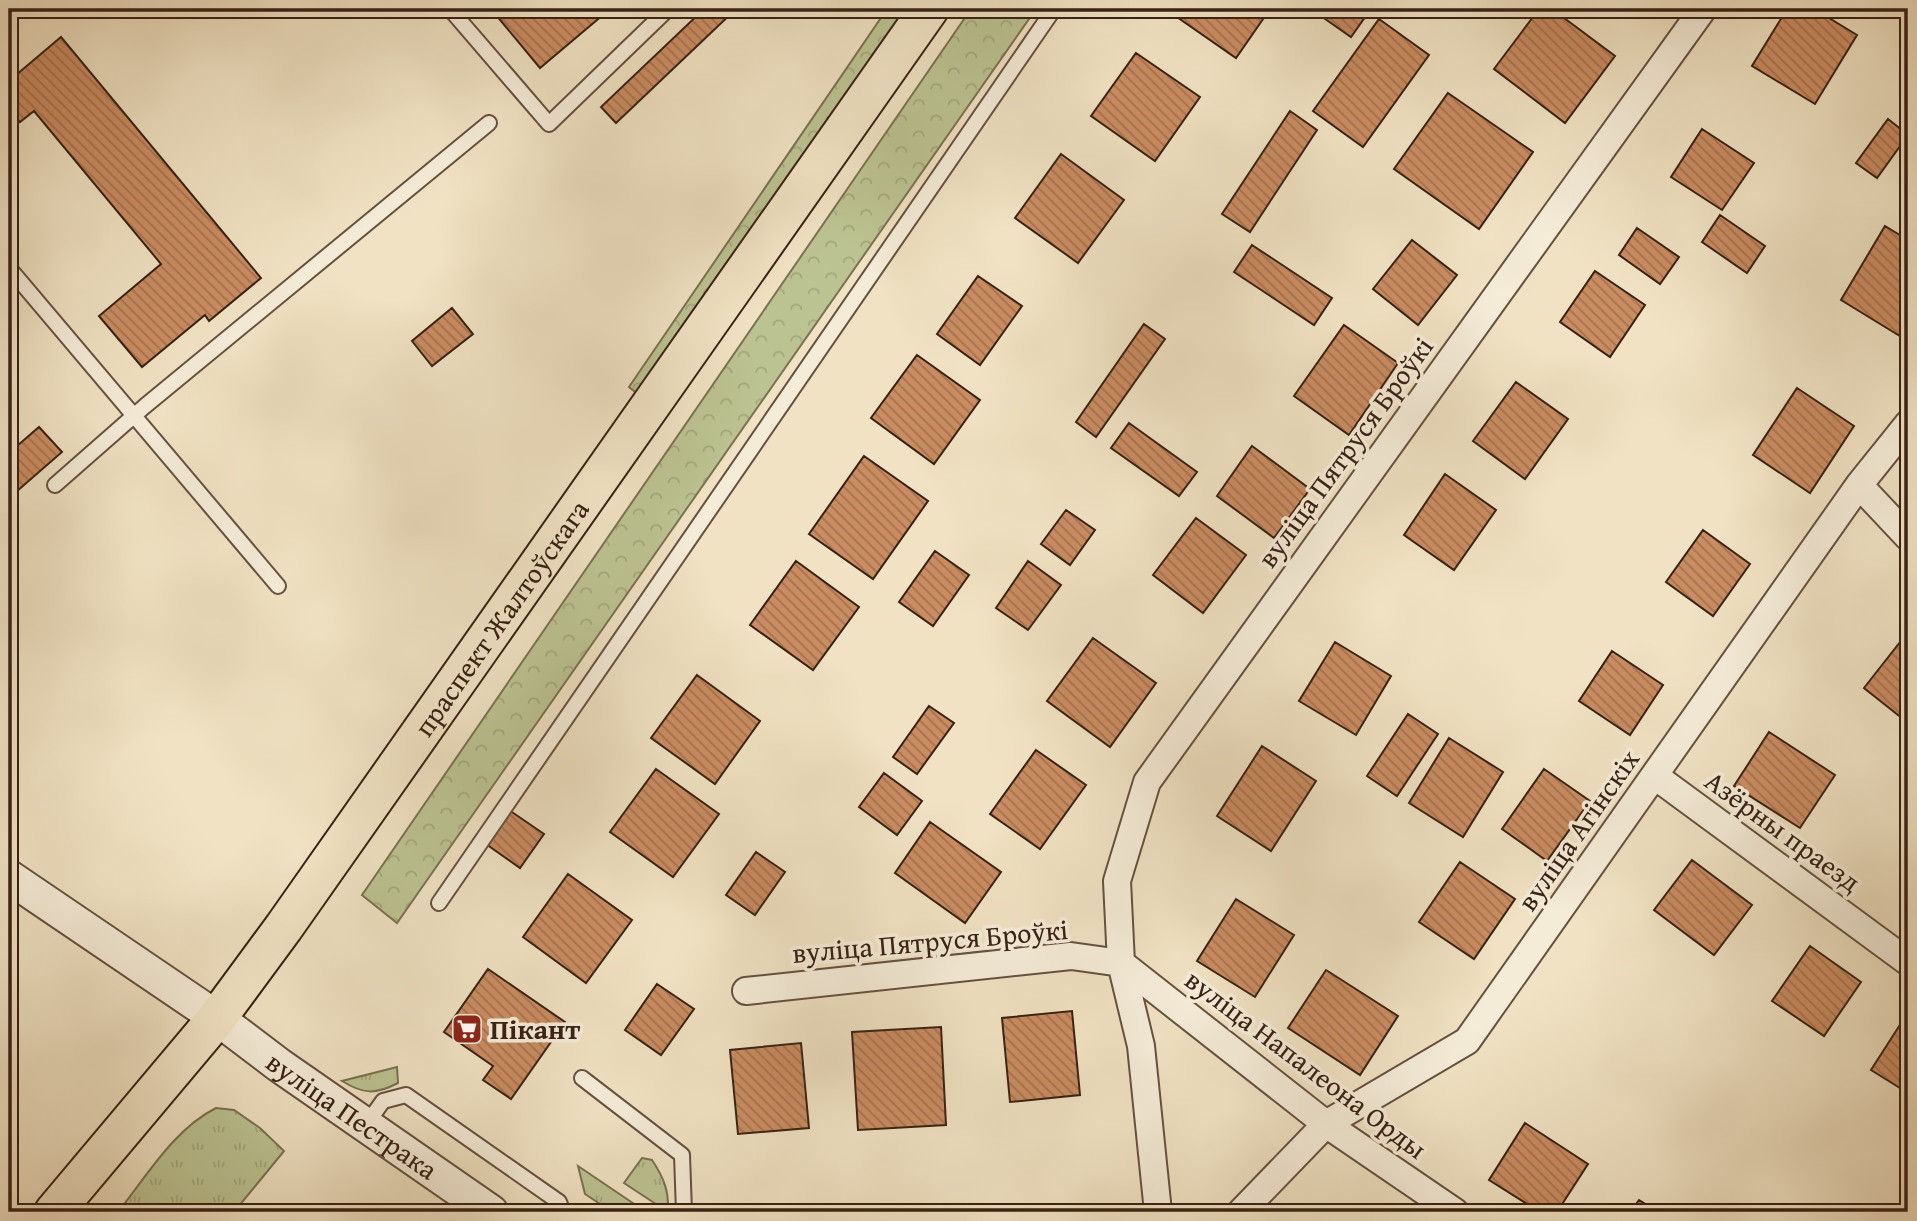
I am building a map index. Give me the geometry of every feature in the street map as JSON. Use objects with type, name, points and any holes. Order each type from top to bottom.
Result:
[{"type":"main road","name":"праспект Жалтоўскага","points":[[54,1212],[217,1018],[316,882],[929,9]]},
{"type":"street","name":"вуліца Пятруся Броўкі","points":[[1158,1212],[1141,1045],[1121,963],[1116,881],[1147,782],[1703,9]]},
{"type":"street","name":"вуліца Агінскіх","points":[[1241,1212],[1326,1124],[1467,1041],[1859,485],[1908,424]]},
{"type":"street","points":[[1859,485],[1908,537]]},
{"type":"street","name":"Азёрны праезд","points":[[1655,776],[1908,962]]},
{"type":"street","name":"вуліца Пестрака","points":[[9,877],[217,1018],[279,1065],[491,1212]]},
{"type":"street","name":"вуліца Пятруся Броўкі","points":[[746,991],[1071,956],[1121,963]]},
{"type":"street","name":"вуліца Напалеона Орды","points":[[1121,963],[1326,1124],[1455,1212]]},
{"type":"lane","points":[[450,9],[549,124],[668,9]]},
{"type":"lane","points":[[439,903],[1054,9]]},
{"type":"lane","points":[[55,485],[134,416],[489,123]]},
{"type":"lane","points":[[9,268],[278,586]]},
{"type":"lane","points":[[582,1078],[682,1155],[684,1212]]},
{"type":"lane","points":[[366,1125],[383,1101],[406,1094],[559,1202],[563,1212]]},
{"type":"green space","points":[[887,9],[906,9],[640,396],[629,387]]},
{"type":"green space","points":[[971,9],[1036,9],[397,923],[362,895]]},
{"type":"green space","points":[[397,1067],[398,1083],[382,1090],[363,1091],[342,1081]]},
{"type":"green space","points":[[216,1108],[234,1110],[260,1128],[284,1151],[234,1212],[118,1212],[174,1141],[201,1117]]},
{"type":"green space","points":[[642,1158],[652,1160],[660,1173],[667,1191],[668,1212],[624,1183]]},
{"type":"green space","points":[[578,1166],[646,1212],[612,1212],[585,1194]]},
{"type":"building","points":[[491,9],[610,9],[540,68]]},
{"type":"building","points":[[704,9],[736,9],[616,123],[601,107]]},
{"type":"building","points":[[1178,9],[1270,9],[1236,58],[1174,15]]},
{"type":"building","points":[[1311,9],[1369,9],[1370,10],[1351,37]]},
{"type":"building","points":[[1539,9],[1552,9],[1615,56],[1565,123],[1494,69]]},
{"type":"building","points":[[1787,9],[1814,9],[1857,35],[1815,104],[1752,66]]},
{"type":"building","points":[[1379,19],[1429,55],[1363,147],[1313,111]]},
{"type":"building","points":[[61,37],[261,278],[209,321],[205,315],[142,367],[99,316],[161,264],[34,111],[20,122],[9,108],[9,81]]},
{"type":"building","points":[[1136,53],[1200,97],[1155,161],[1091,116]]},
{"type":"building","points":[[1448,93],[1533,152],[1479,229],[1394,169]]},
{"type":"building","points":[[1290,111],[1317,130],[1250,232],[1222,214]]},
{"type":"building","points":[[1888,119],[1908,135],[1877,178],[1856,163]]},
{"type":"building","points":[[1702,129],[1754,163],[1722,210],[1671,177]]},
{"type":"building","points":[[1061,154],[1124,200],[1078,263],[1015,218]]},
{"type":"building","points":[[1720,215],[1765,246],[1747,273],[1702,242]]},
{"type":"building","points":[[1885,226],[1908,240],[1908,341],[1841,300]]},
{"type":"building","points":[[1637,228],[1679,257],[1660,284],[1619,255]]},
{"type":"building","points":[[1412,240],[1457,275],[1418,325],[1373,289]]},
{"type":"building","points":[[1252,245],[1332,298],[1314,325],[1234,272]]},
{"type":"building","points":[[1595,271],[1645,305],[1610,357],[1560,322]]},
{"type":"building","points":[[978,276],[1022,306],[980,365],[937,334]]},
{"type":"building","points":[[452,308],[473,334],[432,366],[412,341]]},
{"type":"building","points":[[1144,324],[1165,339],[1096,437],[1076,422]]},
{"type":"building","points":[[1344,325],[1398,363],[1349,435],[1294,396]]},
{"type":"building","points":[[917,355],[980,400],[934,464],[871,418]]},
{"type":"building","points":[[1516,382],[1568,419],[1525,479],[1473,441]]},
{"type":"building","points":[[1797,388],[1854,426],[1810,493],[1753,455]]},
{"type":"building","points":[[1129,423],[1197,472],[1179,496],[1111,448]]},
{"type":"building","points":[[39,427],[62,452],[9,498],[9,453]]},
{"type":"building","points":[[1252,446],[1310,489],[1274,538],[1217,496]]},
{"type":"building","points":[[864,456],[928,501],[873,579],[809,534]]},
{"type":"building","points":[[1445,474],[1496,510],[1454,570],[1404,535]]},
{"type":"building","points":[[1066,510],[1095,530],[1070,565],[1041,544]]},
{"type":"building","points":[[1196,518],[1246,555],[1203,613],[1153,575]]},
{"type":"building","points":[[1703,530],[1750,564],[1713,616],[1666,582]]},
{"type":"building","points":[[935,551],[969,575],[933,626],[899,602]]},
{"type":"building","points":[[796,561],[859,607],[813,670],[750,625]]},
{"type":"building","points":[[1028,561],[1061,585],[1028,630],[996,608]]},
{"type":"building","points":[[1908,632],[1908,723],[1864,688]]},
{"type":"building","points":[[1093,638],[1156,683],[1110,747],[1047,701]]},
{"type":"building","points":[[1335,642],[1391,676],[1356,735],[1299,701]]},
{"type":"building","points":[[1612,651],[1663,685],[1630,735],[1579,701]]},
{"type":"building","points":[[697,675],[760,721],[715,784],[651,738]]},
{"type":"building","points":[[929,706],[954,723],[917,774],[893,757]]},
{"type":"building","points":[[1408,714],[1438,734],[1397,796],[1367,776]]},
{"type":"building","points":[[1769,732],[1835,775],[1800,828],[1734,786]]},
{"type":"building","points":[[1449,738],[1503,772],[1463,837],[1409,803]]},
{"type":"building","points":[[1262,746],[1316,781],[1271,851],[1217,816]]},
{"type":"building","points":[[1036,750],[1086,785],[1040,849],[990,814]]},
{"type":"building","points":[[656,769],[719,814],[673,877],[610,832]]},
{"type":"building","points":[[1544,769],[1590,801],[1547,861],[1502,829]]},
{"type":"building","points":[[884,773],[922,801],[897,835],[859,807]]},
{"type":"building","points":[[509,810],[544,834],[520,868],[486,844]]},
{"type":"building","points":[[930,822],[1001,872],[965,923],[895,873]]},
{"type":"building","points":[[756,852],[785,872],[755,915],[726,895]]},
{"type":"building","points":[[1692,860],[1752,905],[1714,955],[1654,910]]},
{"type":"building","points":[[1460,862],[1515,899],[1474,959],[1419,922]]},
{"type":"building","points":[[568,874],[632,920],[586,983],[523,937]]},
{"type":"building","points":[[1236,899],[1294,935],[1255,997],[1197,961]]},
{"type":"building","points":[[1810,946],[1861,982],[1824,1036],[1772,1001]]},
{"type":"building","points":[[488,969],[565,1022],[511,1099],[483,1080],[493,1066],[444,1032]]},
{"type":"building","points":[[1326,970],[1398,1016],[1360,1075],[1288,1028]]},
{"type":"building","points":[[657,984],[694,1009],[661,1055],[625,1030]]},
{"type":"building","points":[[1072,1011],[1080,1095],[1010,1102],[1002,1018]]},
{"type":"building","points":[[1905,1017],[1908,1019],[1908,1093],[1871,1070]]},
{"type":"building","points":[[941,1027],[946,1125],[858,1130],[852,1032]]},
{"type":"building","points":[[801,1043],[809,1128],[738,1134],[730,1050]]},
{"type":"building","points":[[1525,1123],[1588,1164],[1557,1212],[1540,1212],[1489,1180]]},
{"type":"building","points":[[1639,1200],[1658,1212],[1630,1212]]},
{"type":"place","name":"Пікант","points":[[467,1029]]}]
